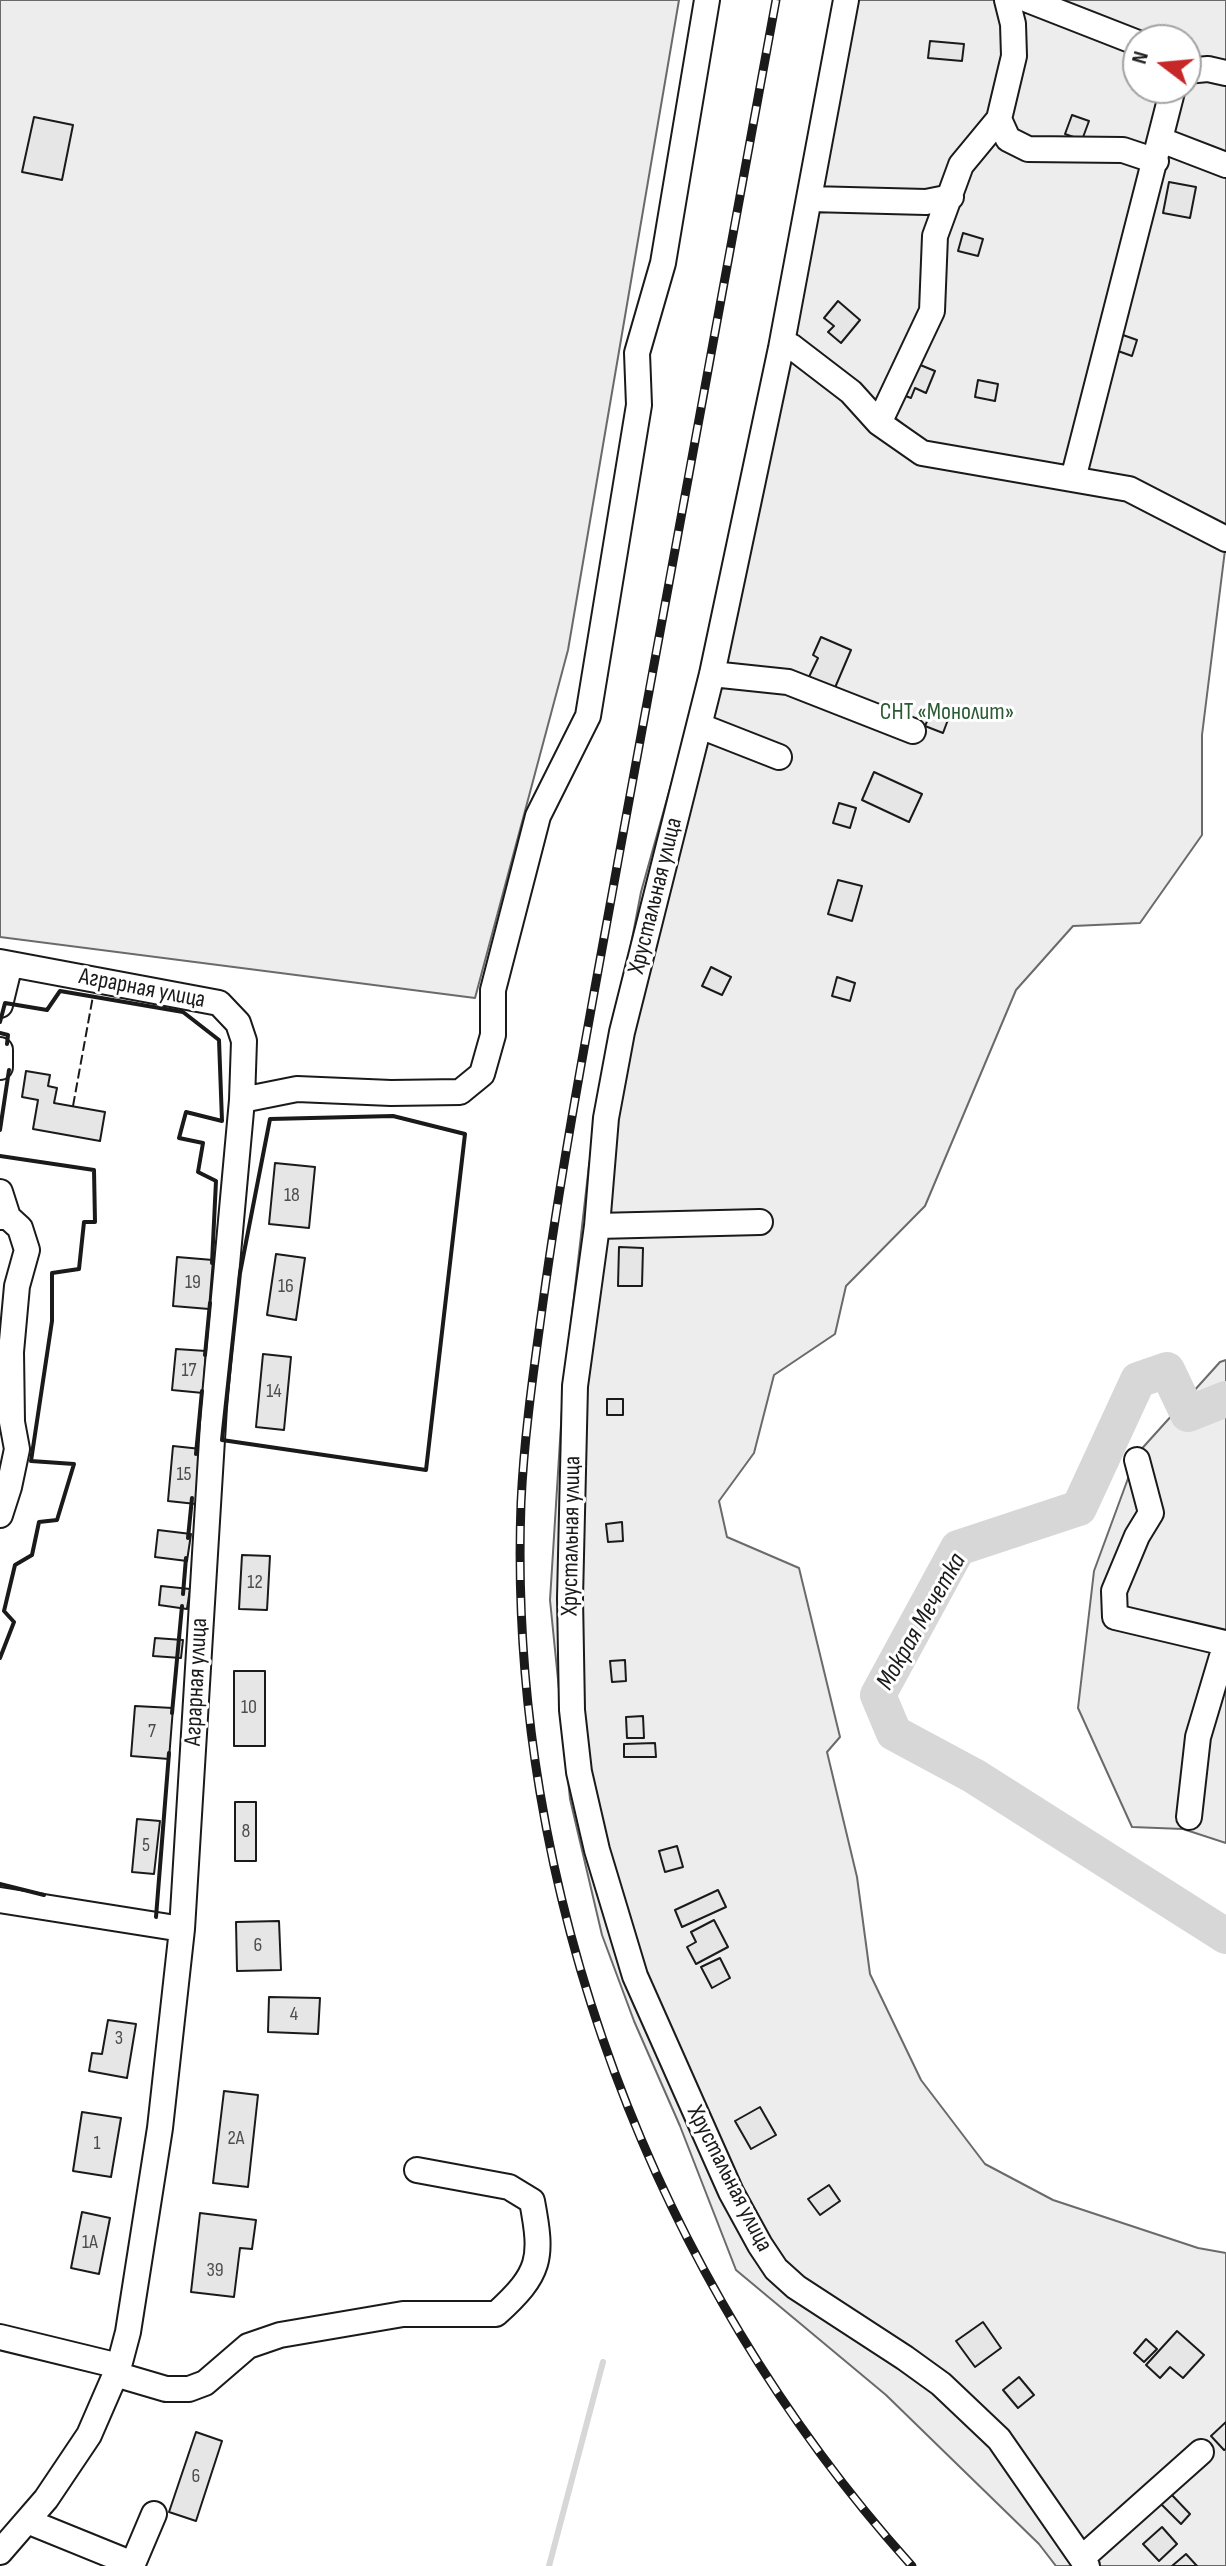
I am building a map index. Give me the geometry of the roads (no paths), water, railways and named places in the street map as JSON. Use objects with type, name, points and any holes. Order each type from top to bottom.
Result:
[{"type":"street","points":[[242,1100],[297,1089],[460,1092],[482,1074],[493,1035],[493,990],[538,816],[588,716],[639,405],[637,353],[663,263],[707,0]]},
{"type":"street","name":"Хрустальная улица","points":[[846,0],[781,348],[712,674],[622,1032],[606,1118],[597,1226],[575,1386],[570,1598],[572,1710],[579,1772],[597,1850],[635,1976],[731,2192],[760,2245],[776,2269],[796,2287],[941,2384],[999,2439],[1085,2562]]},
{"type":"street","points":[[879,423],[932,311],[935,236],[961,165],[999,119],[1014,56],[1013,24],[1007,0]]},
{"type":"street","points":[[1028,0],[1122,37]]},
{"type":"street","points":[[1202,70],[1226,73]]},
{"type":"street","points":[[1073,479],[1169,104]]},
{"type":"street","points":[[999,119],[1008,139],[1028,149],[1159,151],[1226,165]]},
{"type":"street","points":[[810,199],[926,202],[951,197]]},
{"type":"street","points":[[781,348],[791,346],[851,392],[879,423],[922,453],[1129,489],[1226,539]]},
{"type":"street","points":[[712,674],[788,682],[913,731]]},
{"type":"street","points":[[700,726],[779,757]]},
{"type":"street","points":[[0,1005],[5,963]]},
{"type":"street","name":"Аграрная улица","points":[[0,2552],[46,2499],[89,2435],[117,2370],[128,2332],[160,2128],[182,1929],[214,1407],[242,1100],[244,1041],[238,1023],[219,1003],[5,963]]},
{"type":"street","points":[[0,1050],[0,1067]]},
{"type":"street","points":[[0,1192],[4,1217],[20,1228],[27,1250],[17,1286],[11,1352],[12,1422],[17,1449],[0,1515]]},
{"type":"street","points":[[597,1226],[760,1222]]},
{"type":"street","points":[[1137,1460],[1151,1513],[1137,1536],[1114,1591],[1115,1617],[1226,1643],[1198,1737],[1189,1817]]},
{"type":"street","points":[[0,1900],[182,1929]]},
{"type":"street","points":[[0,2337],[117,2370],[166,2389],[189,2389],[205,2383],[248,2346],[280,2335],[403,2314],[496,2314],[518,2294],[536,2266],[538,2235],[532,2201],[509,2187],[417,2170]]},
{"type":"street","points":[[1085,2562],[1201,2452]]},
{"type":"street","points":[[27,2521],[132,2565],[154,2514]]},
{"type":"waterway","name":"Мокрая Мечетка","points":[[1226,1399],[1188,1414],[1167,1370],[1138,1380],[1079,1508],[958,1548],[878,1695],[894,1733],[974,1776],[1226,1936]]},
{"type":"waterway","points":[[549,2566],[603,2362]]},
{"type":"railway","points":[[776,0],[589,1019],[551,1245],[522,1478],[523,1648],[540,1792],[571,1934],[614,2072],[671,2206],[740,2333],[821,2454],[912,2566]]},
{"type":"park label","name":"СНТ «Монолит»","points":[[947,713]]}]
